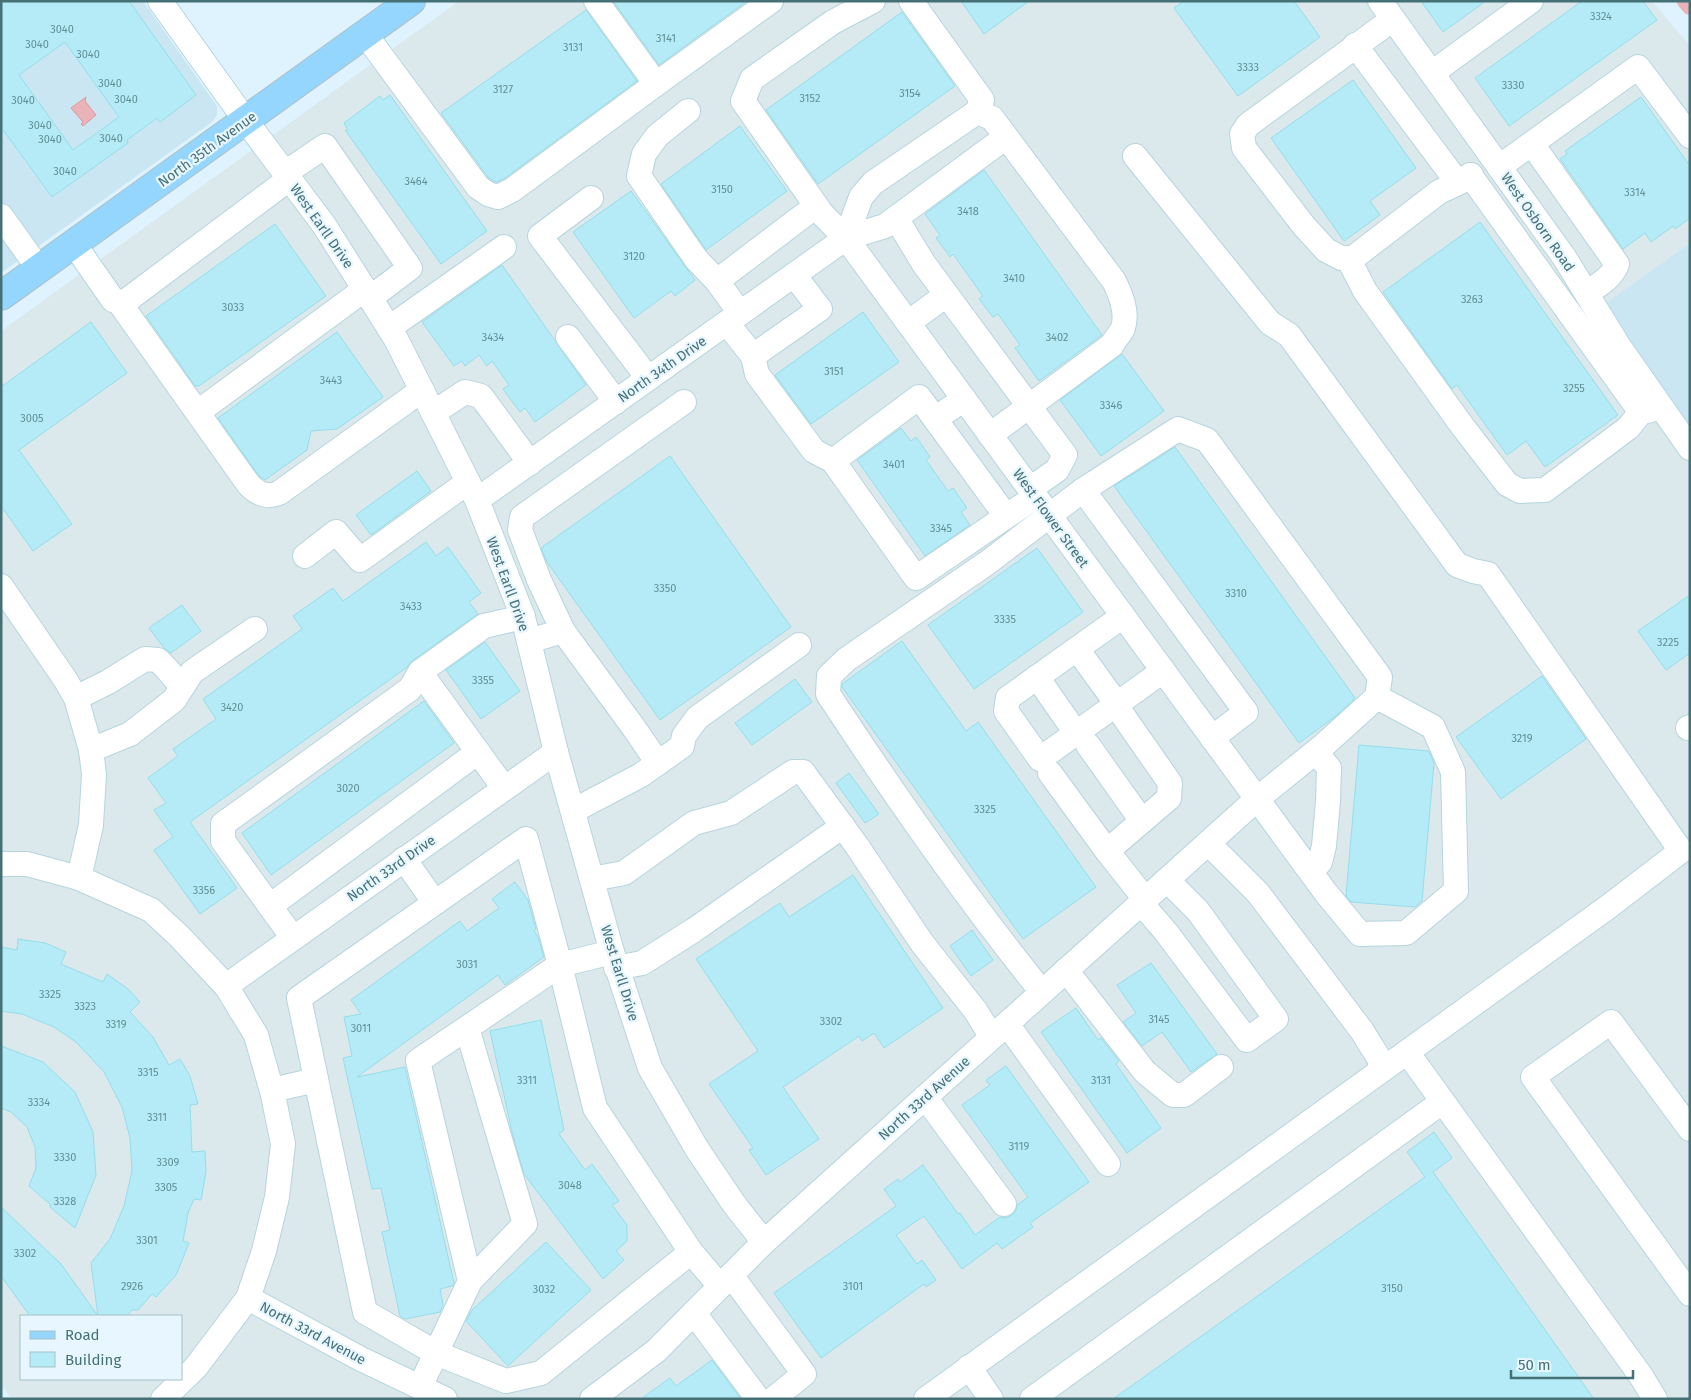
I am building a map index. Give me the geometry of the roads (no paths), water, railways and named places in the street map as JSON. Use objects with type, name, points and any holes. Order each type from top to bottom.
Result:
[{"type":"main road","name":"North 35th Avenue","points":[[1,296],[411,1]]},
{"type":"street","name":"West Earll Drive","points":[[160,1],[324,225],[390,328],[472,491],[522,617],[556,752],[614,960],[650,1068],[697,1149],[734,1204],[764,1242]]},
{"type":"street","points":[[596,1],[656,84]]},
{"type":"street","name":"West Flower Street","points":[[873,1],[833,22],[752,79],[743,101],[816,206],[846,238],[1257,799],[1360,934],[1406,933],[1456,891],[1453,772],[1433,727],[1377,697]]},
{"type":"street","points":[[846,238],[861,197],[874,183],[977,112],[982,100],[911,1]]},
{"type":"street","points":[[1432,73],[1531,1]]},
{"type":"street","points":[[365,34],[478,187],[488,194],[498,197],[512,190],[761,4]]},
{"type":"street","points":[[1386,10],[1356,45],[1248,124],[1242,134],[1244,148],[1304,226],[1326,250],[1341,258],[1353,258],[1439,192],[1532,144],[1638,67],[1690,136]]},
{"type":"street","name":"West Osborn Road","points":[[1386,10],[1564,257],[1620,348],[1651,408],[1690,448]]},
{"type":"street","points":[[1356,45],[1464,179],[1637,407],[1651,408]]},
{"type":"street","points":[[688,111],[657,136],[644,154],[639,176],[696,259],[717,281],[753,356],[757,374],[814,451],[833,461],[916,578],[1006,516],[1057,470],[1065,455],[946,295],[924,264],[896,218]]},
{"type":"street","points":[[977,112],[992,118],[1114,281],[1120,293],[1124,309],[1123,327],[1112,345],[990,435]]},
{"type":"street","name":"North 34th Drive","points":[[305,556],[336,532],[360,560],[472,491],[530,463],[846,238],[885,226],[1006,137]]},
{"type":"street","points":[[1532,144],[1617,264],[1605,280],[1587,293]]},
{"type":"street","points":[[74,244],[113,300],[119,302],[126,301],[325,146],[410,268],[367,293],[198,412]]},
{"type":"street","points":[[926,1399],[1608,907],[1682,851],[1488,574],[1457,565],[1289,335],[1270,323],[1135,156]]},
{"type":"street","points":[[592,198],[540,236],[648,378]]},
{"type":"street","points":[[717,281],[816,206]]},
{"type":"street","points":[[1,216],[39,269]]},
{"type":"street","points":[[390,328],[504,247]]},
{"type":"street","points":[[1348,258],[1364,291],[1463,427],[1507,484],[1520,491],[1545,490],[1628,428],[1651,408]]},
{"type":"street","points":[[753,356],[820,309],[794,274]]},
{"type":"street","points":[[908,323],[946,295]]},
{"type":"street","points":[[119,302],[249,485],[261,495],[279,492],[422,390]]},
{"type":"street","points":[[568,337],[616,402]]},
{"type":"street","points":[[433,413],[465,392],[481,396],[530,463]]},
{"type":"street","points":[[833,461],[918,397],[1006,516]]},
{"type":"street","points":[[935,419],[964,399]]},
{"type":"street","points":[[658,763],[563,631],[539,580],[520,530],[522,517],[684,402]]},
{"type":"street","points":[[1042,992],[1007,949],[896,798],[828,694],[829,676],[847,659],[988,563],[1083,490],[1178,429],[1207,440],[1380,677],[1377,697]]},
{"type":"street","points":[[1083,490],[1246,712],[1212,738]]},
{"type":"street","points":[[1,586],[76,698],[91,750],[94,774],[91,825],[79,878]]},
{"type":"street","points":[[1123,616],[1008,698],[1006,711],[1040,759],[1082,739],[1120,711],[1163,671]]},
{"type":"street","points":[[293,938],[223,841],[223,824],[410,689],[420,672],[484,626],[522,617]]},
{"type":"street","points":[[91,750],[130,734],[174,700],[192,672],[255,629]]},
{"type":"street","points":[[529,641],[563,631]]},
{"type":"street","points":[[573,811],[641,775],[682,746],[684,736],[697,718],[799,645]]},
{"type":"street","points":[[1077,649],[1170,783],[1169,798],[1107,851]]},
{"type":"street","points":[[76,698],[108,682],[145,659],[158,660],[182,687]]},
{"type":"street","points":[[420,672],[504,788]]},
{"type":"street","points":[[1037,677],[1142,821]]},
{"type":"street","name":"North 33rd Avenue","points":[[592,1399],[656,1351],[764,1242],[1208,842],[1257,799],[1316,752],[1377,697]]},
{"type":"street","points":[[270,906],[478,752]]},
{"type":"street","name":"North 33rd Drive","points":[[226,986],[556,752]]},
{"type":"street","points":[[1311,872],[1320,862],[1324,846],[1328,801],[1329,768],[1316,752]]},
{"type":"street","points":[[592,879],[624,873],[694,822],[732,812],[793,772],[803,772],[843,826],[922,943],[974,1010],[999,1030],[1108,1164]]},
{"type":"street","points":[[1050,773],[1247,1040],[1276,1019],[1198,911],[1166,880]]},
{"type":"street","points":[[470,1281],[418,1061],[560,966],[614,960],[642,963],[843,826]]},
{"type":"street","points":[[691,1252],[541,1373],[506,1381],[436,1353],[365,1312],[299,998],[526,839],[595,1108],[691,1252],[726,1280],[804,1374],[772,1399]]},
{"type":"street","points":[[1208,842],[1258,893],[1362,1031],[1380,1060],[1380,1071]]},
{"type":"street","points":[[404,859],[435,903]]},
{"type":"street","points":[[1,864],[27,864],[79,878],[151,910],[226,986],[256,1035],[272,1090],[283,1144],[277,1197],[264,1250],[248,1298]]},
{"type":"street","points":[[1066,970],[1145,1072],[1173,1095],[1184,1095],[1221,1067]]},
{"type":"street","points":[[1690,1130],[1611,1022],[1533,1077],[1690,1294]]},
{"type":"street","points":[[420,1387],[470,1281],[525,1224],[467,1028]]},
{"type":"street","points":[[1407,1052],[1641,1376],[1655,1399]]},
{"type":"street","points":[[272,1090],[316,1080]]},
{"type":"street","points":[[925,1097],[1004,1204]]},
{"type":"street","points":[[1032,1399],[1442,1102]]},
{"type":"street","name":"North 33rd Avenue","points":[[163,1399],[196,1367],[248,1298],[361,1359],[445,1399]]},
{"type":"street","points":[[694,1313],[758,1399]]},
{"type":"street","points":[[969,1367],[991,1399]]},
{"type":"waterway","points":[[1686,1],[1690,6]]}]
